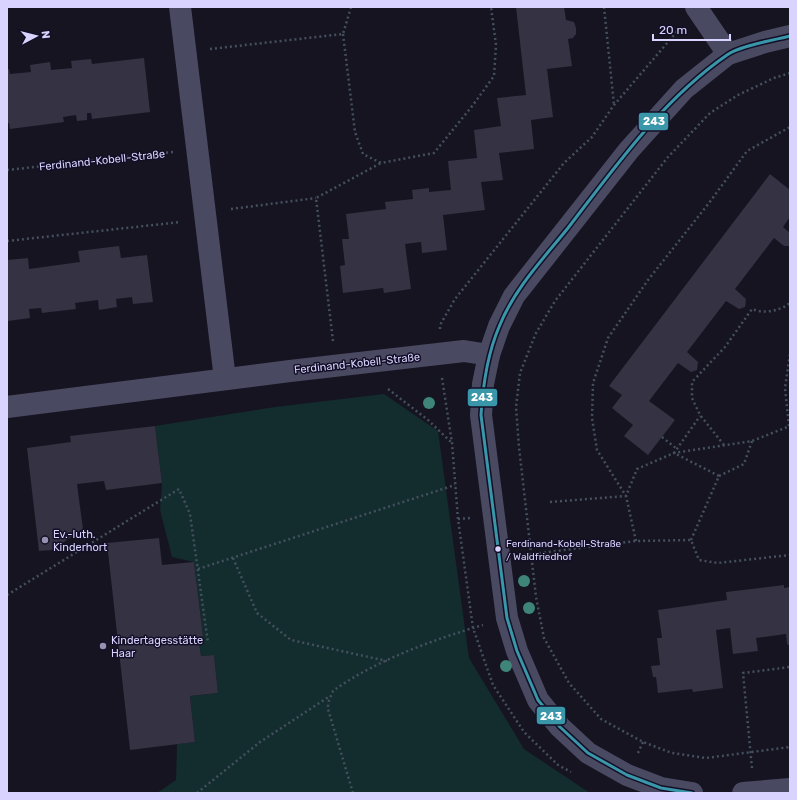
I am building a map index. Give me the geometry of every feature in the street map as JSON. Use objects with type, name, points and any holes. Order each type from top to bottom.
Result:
[{"type":"street","points":[[180,7],[225,379]]},
{"type":"street","points":[[696,7],[728,54]]},
{"type":"street","points":[[692,793],[661,788],[627,775],[588,753],[560,727],[538,700],[518,651],[507,618],[481,415],[483,384],[488,355],[499,326],[514,296],[629,150],[684,89],[728,54],[764,42],[790,36]]},
{"type":"street","name":"Ferdinand-Kobell-Straße","points":[[7,407],[225,379],[464,351],[488,355]]},
{"type":"street","points":[[751,793],[790,788]]},
{"type":"path","points":[[351,7],[343,34],[355,132],[363,154],[381,163]]},
{"type":"path","points":[[231,209],[316,198],[381,163],[434,153],[473,105],[494,76],[496,46],[491,7]]},
{"type":"path","points":[[604,7],[614,105]]},
{"type":"path","points":[[572,772],[558,765],[524,732],[493,685],[473,628],[454,485],[452,443],[440,354],[440,325],[455,299],[564,163],[592,137],[614,105],[682,26]]},
{"type":"path","points":[[186,53],[343,34]]},
{"type":"path","points":[[790,73],[774,78],[738,95],[710,114],[668,157],[555,301],[536,333],[520,373],[516,407],[536,597],[544,638],[569,683],[601,719],[643,742],[672,753],[706,758],[790,747]]},
{"type":"path","points":[[636,541],[626,496],[596,450],[592,418],[593,383],[608,338],[648,280],[747,151],[790,127]]},
{"type":"path","name":"Ferdinand-Kobell-Straße","points":[[7,170],[174,152],[197,146]]},
{"type":"path","points":[[316,198],[336,366]]},
{"type":"path","points":[[7,242],[182,222]]},
{"type":"path","points":[[724,445],[700,415],[692,398],[692,382],[724,347],[752,309],[759,312],[783,309],[790,303]]},
{"type":"path","points":[[626,496],[637,469],[674,453],[752,441],[790,426],[785,388],[790,354]]},
{"type":"path","points":[[388,389],[428,420],[452,443]]},
{"type":"path","points":[[674,453],[700,415]]},
{"type":"path","points":[[662,437],[677,449]]},
{"type":"path","points":[[752,441],[744,464],[719,476],[691,540],[699,560],[718,564],[790,555]]},
{"type":"path","points":[[674,453],[719,476]]},
{"type":"path","points":[[198,569],[454,485]]},
{"type":"path","points":[[7,594],[179,489],[190,514],[208,643]]},
{"type":"path","points":[[550,502],[626,496]]},
{"type":"path","points":[[499,558],[636,541],[691,540]]},
{"type":"path","points":[[233,558],[257,613],[291,640],[387,661]]},
{"type":"path","points":[[353,793],[328,709],[330,696],[333,691],[387,661],[427,643],[473,628]]},
{"type":"path","points":[[751,793],[751,752],[743,673],[790,667]]},
{"type":"path","points":[[198,793],[260,742],[330,696]]},
{"type":"green space","points":[[384,394],[438,431],[469,658],[524,749],[590,793],[157,793],[176,780],[177,744],[195,742],[190,696],[218,693],[214,655],[201,656],[198,637],[203,636],[194,562],[172,557],[160,510],[162,483],[155,426],[275,407]]},
{"type":"building","points":[[516,7],[564,7],[566,20],[574,22],[576,28],[576,34],[573,38],[568,39],[572,66],[547,69],[553,117],[531,120],[534,149],[499,153],[503,180],[481,182],[485,210],[443,215],[447,250],[422,253],[421,242],[405,244],[411,289],[384,293],[383,288],[343,293],[340,266],[345,265],[342,239],[349,239],[346,214],[386,209],[385,202],[413,199],[412,190],[429,188],[429,192],[451,190],[448,161],[477,158],[474,130],[501,126],[497,98],[526,95]]},
{"type":"building","points":[[144,58],[150,112],[92,119],[91,113],[87,113],[87,120],[77,121],[76,115],[63,117],[64,122],[10,129],[9,123],[7,123],[7,69],[9,69],[10,74],[31,72],[30,65],[50,62],[51,70],[72,68],[71,61],[91,59],[92,64]]},
{"type":"building","points":[[770,174],[790,190],[790,217],[783,227],[790,233],[790,246],[784,246],[774,238],[735,289],[746,299],[745,307],[739,309],[726,301],[687,352],[698,362],[697,370],[691,372],[678,363],[649,401],[675,420],[648,455],[624,436],[633,425],[612,408],[622,395],[609,386]]},
{"type":"building","points":[[119,246],[121,258],[147,255],[153,302],[133,304],[132,297],[116,299],[117,307],[99,310],[98,300],[75,303],[76,309],[42,313],[41,308],[29,309],[30,318],[8,321],[7,260],[28,258],[29,269],[80,262],[78,251]]},
{"type":"building","points":[[155,426],[162,483],[106,490],[104,481],[77,484],[83,529],[52,550],[39,551],[27,448],[71,442],[70,436]]},
{"type":"building","points":[[159,538],[162,565],[194,562],[203,636],[198,637],[201,656],[214,655],[218,693],[190,696],[195,742],[130,750],[107,543]]},
{"type":"building","points":[[784,585],[784,588],[790,587],[790,646],[787,644],[786,634],[756,638],[758,651],[733,654],[730,628],[716,630],[723,688],[693,692],[692,689],[658,693],[656,677],[653,677],[651,666],[660,665],[657,638],[662,638],[658,610],[727,600],[726,592]]},
{"type":"transit line","name":"243","points":[[692,793],[661,788],[627,775],[588,753],[560,727],[538,700],[517,651],[507,618],[481,415],[484,381],[491,348],[499,327],[505,313],[521,287],[622,158],[661,113],[681,92],[703,73],[732,52],[766,41],[790,36]]},
{"type":"place","name":"Ev.-luth. Kinderhort","points":[[45,540]]},
{"type":"place","name":"Ferdinand-Kobell-Straße / Waldfriedhof","points":[[498,549]]},
{"type":"place","name":"Kindertagesstätte Haar","points":[[103,646]]}]
